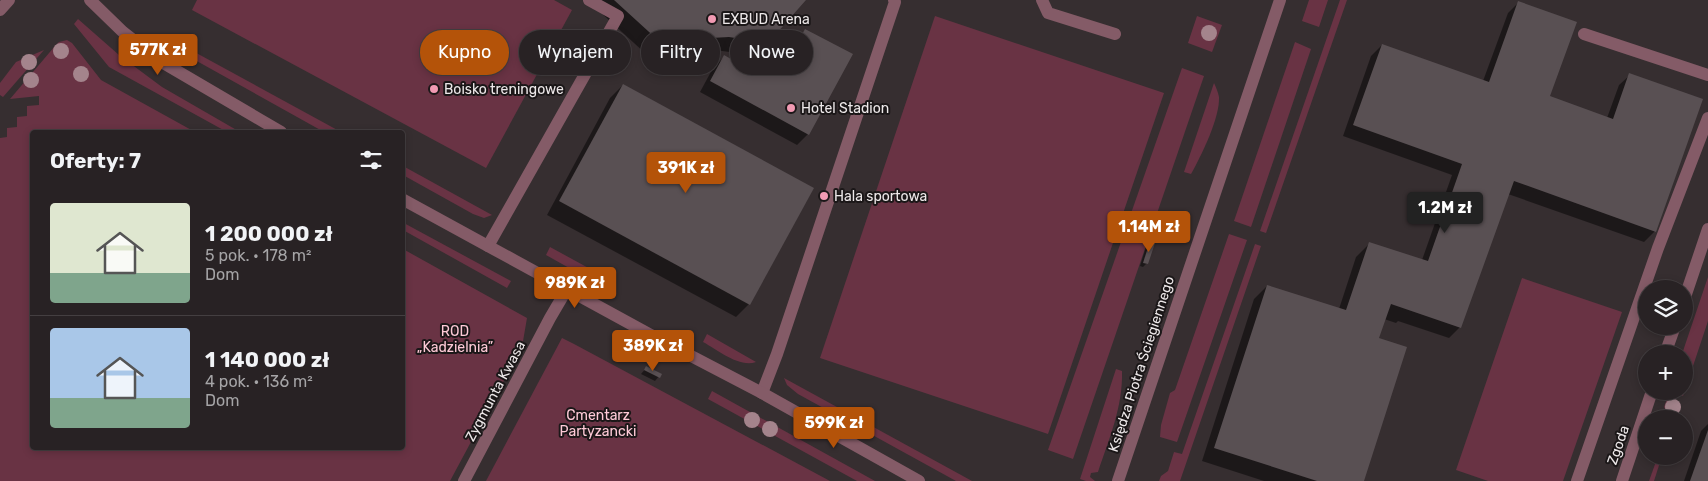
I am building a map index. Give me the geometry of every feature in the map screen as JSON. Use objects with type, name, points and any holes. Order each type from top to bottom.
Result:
[{"type":"street","points":[[0,10],[9,0]]},
{"type":"street","points":[[90,0],[123,32],[160,61],[279,130]]},
{"type":"street","points":[[488,246],[618,16],[589,0]]},
{"type":"street","points":[[762,393],[805,271],[895,2],[894,0]]},
{"type":"street","points":[[1042,0],[1048,13],[1115,34]]},
{"type":"street","name":"Księdza Piotra Ściegiennego","points":[[1118,481],[1280,0]]},
{"type":"street","points":[[1584,34],[1708,75]]},
{"type":"street","points":[[1578,481],[1658,248],[1708,118]]},
{"type":"street","points":[[405,201],[762,393],[919,481]]},
{"type":"street","points":[[1691,280],[1708,229]]},
{"type":"street","name":"Zygmunta Kwasa","points":[[464,481],[567,289]]},
{"type":"street","name":"Zgoda","points":[[1622,481],[1649,400]]},
{"type":"green space","name":"Boisko treningowe","points":[[197,0],[554,0],[572,10],[561,30],[519,30],[519,75],[537,75],[486,168],[192,10]]},
{"type":"green space","points":[[1309,0],[1328,0],[1319,27],[1302,21]]},
{"type":"green space","points":[[1340,0],[1347,0],[1266,233],[1260,231]]},
{"type":"green space","points":[[935,16],[1164,93],[1048,434],[820,358]]},
{"type":"green space","points":[[1197,16],[1222,25],[1212,52],[1188,43]]},
{"type":"green space","points":[[78,19],[119,55],[162,87],[237,130],[223,130],[109,67],[74,24]]},
{"type":"green space","name":"ROD „Kadzielnia”","points":[[67,40],[72,43],[101,80],[191,130],[30,130],[30,450],[405,450],[405,250],[527,318],[522,347],[450,481],[0,481],[0,138],[7,137],[7,128],[17,127],[17,117],[27,116],[27,106],[39,105],[39,96],[10,99],[59,42]]},
{"type":"green space","points":[[1295,42],[1311,49],[1251,227],[1234,221]]},
{"type":"green space","points":[[178,43],[337,130],[320,130],[175,48]]},
{"type":"green space","points":[[44,50],[3,97],[0,95],[0,83],[16,62]]},
{"type":"green space","points":[[1182,68],[1204,76],[1073,459],[1048,450]]},
{"type":"green space","points":[[1214,83],[1219,97],[1213,126],[1191,174],[1184,172]]},
{"type":"green space","points":[[405,167],[492,215],[484,218],[473,214],[405,176]]},
{"type":"green space","points":[[405,224],[511,281],[507,288],[405,231]]},
{"type":"green space","points":[[1229,234],[1247,240],[1177,442],[1160,437],[1161,425],[1170,393],[1175,390]]},
{"type":"green space","points":[[1255,244],[1261,246],[1180,481],[1159,481],[1161,476],[1168,471],[1174,452],[1182,454]]},
{"type":"green space","points":[[550,247],[616,283],[612,292],[546,255]]},
{"type":"green space","points":[[1708,277],[1708,321],[1693,366],[1693,345],[1685,345],[1688,335],[1693,335],[1693,321]]},
{"type":"green space","points":[[1522,278],[1622,312],[1563,481],[1488,481],[1456,470]]},
{"type":"green space","points":[[707,334],[756,362],[743,363],[722,353],[703,342]]},
{"type":"green space","name":"Cmentarz Partyzancki","points":[[562,338],[574,344],[830,481],[486,481]]},
{"type":"green space","points":[[1116,369],[1122,371],[1118,410],[1098,472],[1091,473],[1090,477],[1095,481],[1086,481],[1080,479]]},
{"type":"green space","points":[[784,378],[972,481],[956,481],[798,394],[787,385]]},
{"type":"green space","points":[[712,391],[875,481],[857,481],[708,399]]},
{"type":"green space","points":[[1667,400],[1680,403],[1678,410],[1666,410],[1664,407]]},
{"type":"green space","points":[[1655,465],[1659,465],[1654,481],[1649,481]]},
{"type":"building","name":"EXBUD Arena","points":[[614,0],[806,0],[779,30],[730,30],[730,37],[720,38],[720,30],[647,30]]},
{"type":"building","points":[[1518,1],[1577,22],[1550,96],[1613,119],[1629,73],[1703,99],[1656,232],[1514,181],[1461,328],[1391,304],[1379,338],[1407,347],[1364,481],[1317,481],[1214,448],[1267,285],[1346,310],[1369,242],[1428,261],[1462,164],[1353,125],[1382,44],[1489,82]]},
{"type":"building","name":"Hotel Stadion","points":[[813,33],[853,54],[809,135],[710,81],[713,75],[720,75],[720,62],[724,55],[730,58],[730,75],[813,75]]},
{"type":"building","points":[[623,84],[814,188],[750,305],[559,201]]},
{"type":"building","points":[[1150,241],[1155,243],[1148,264],[1143,263]]},
{"type":"building","points":[[646,366],[662,374],[660,378],[644,370]]},
{"type":"building","points":[[1708,430],[1708,481],[1690,481]]},
{"type":"place","name":"EXBUD Arena","points":[[712,19]]},
{"type":"place","name":"Boisko treningowe","points":[[434,89]]},
{"type":"place","name":"Hotel Stadion","points":[[791,108]]},
{"type":"place","name":"Hala sportowa","points":[[824,196]]}]
